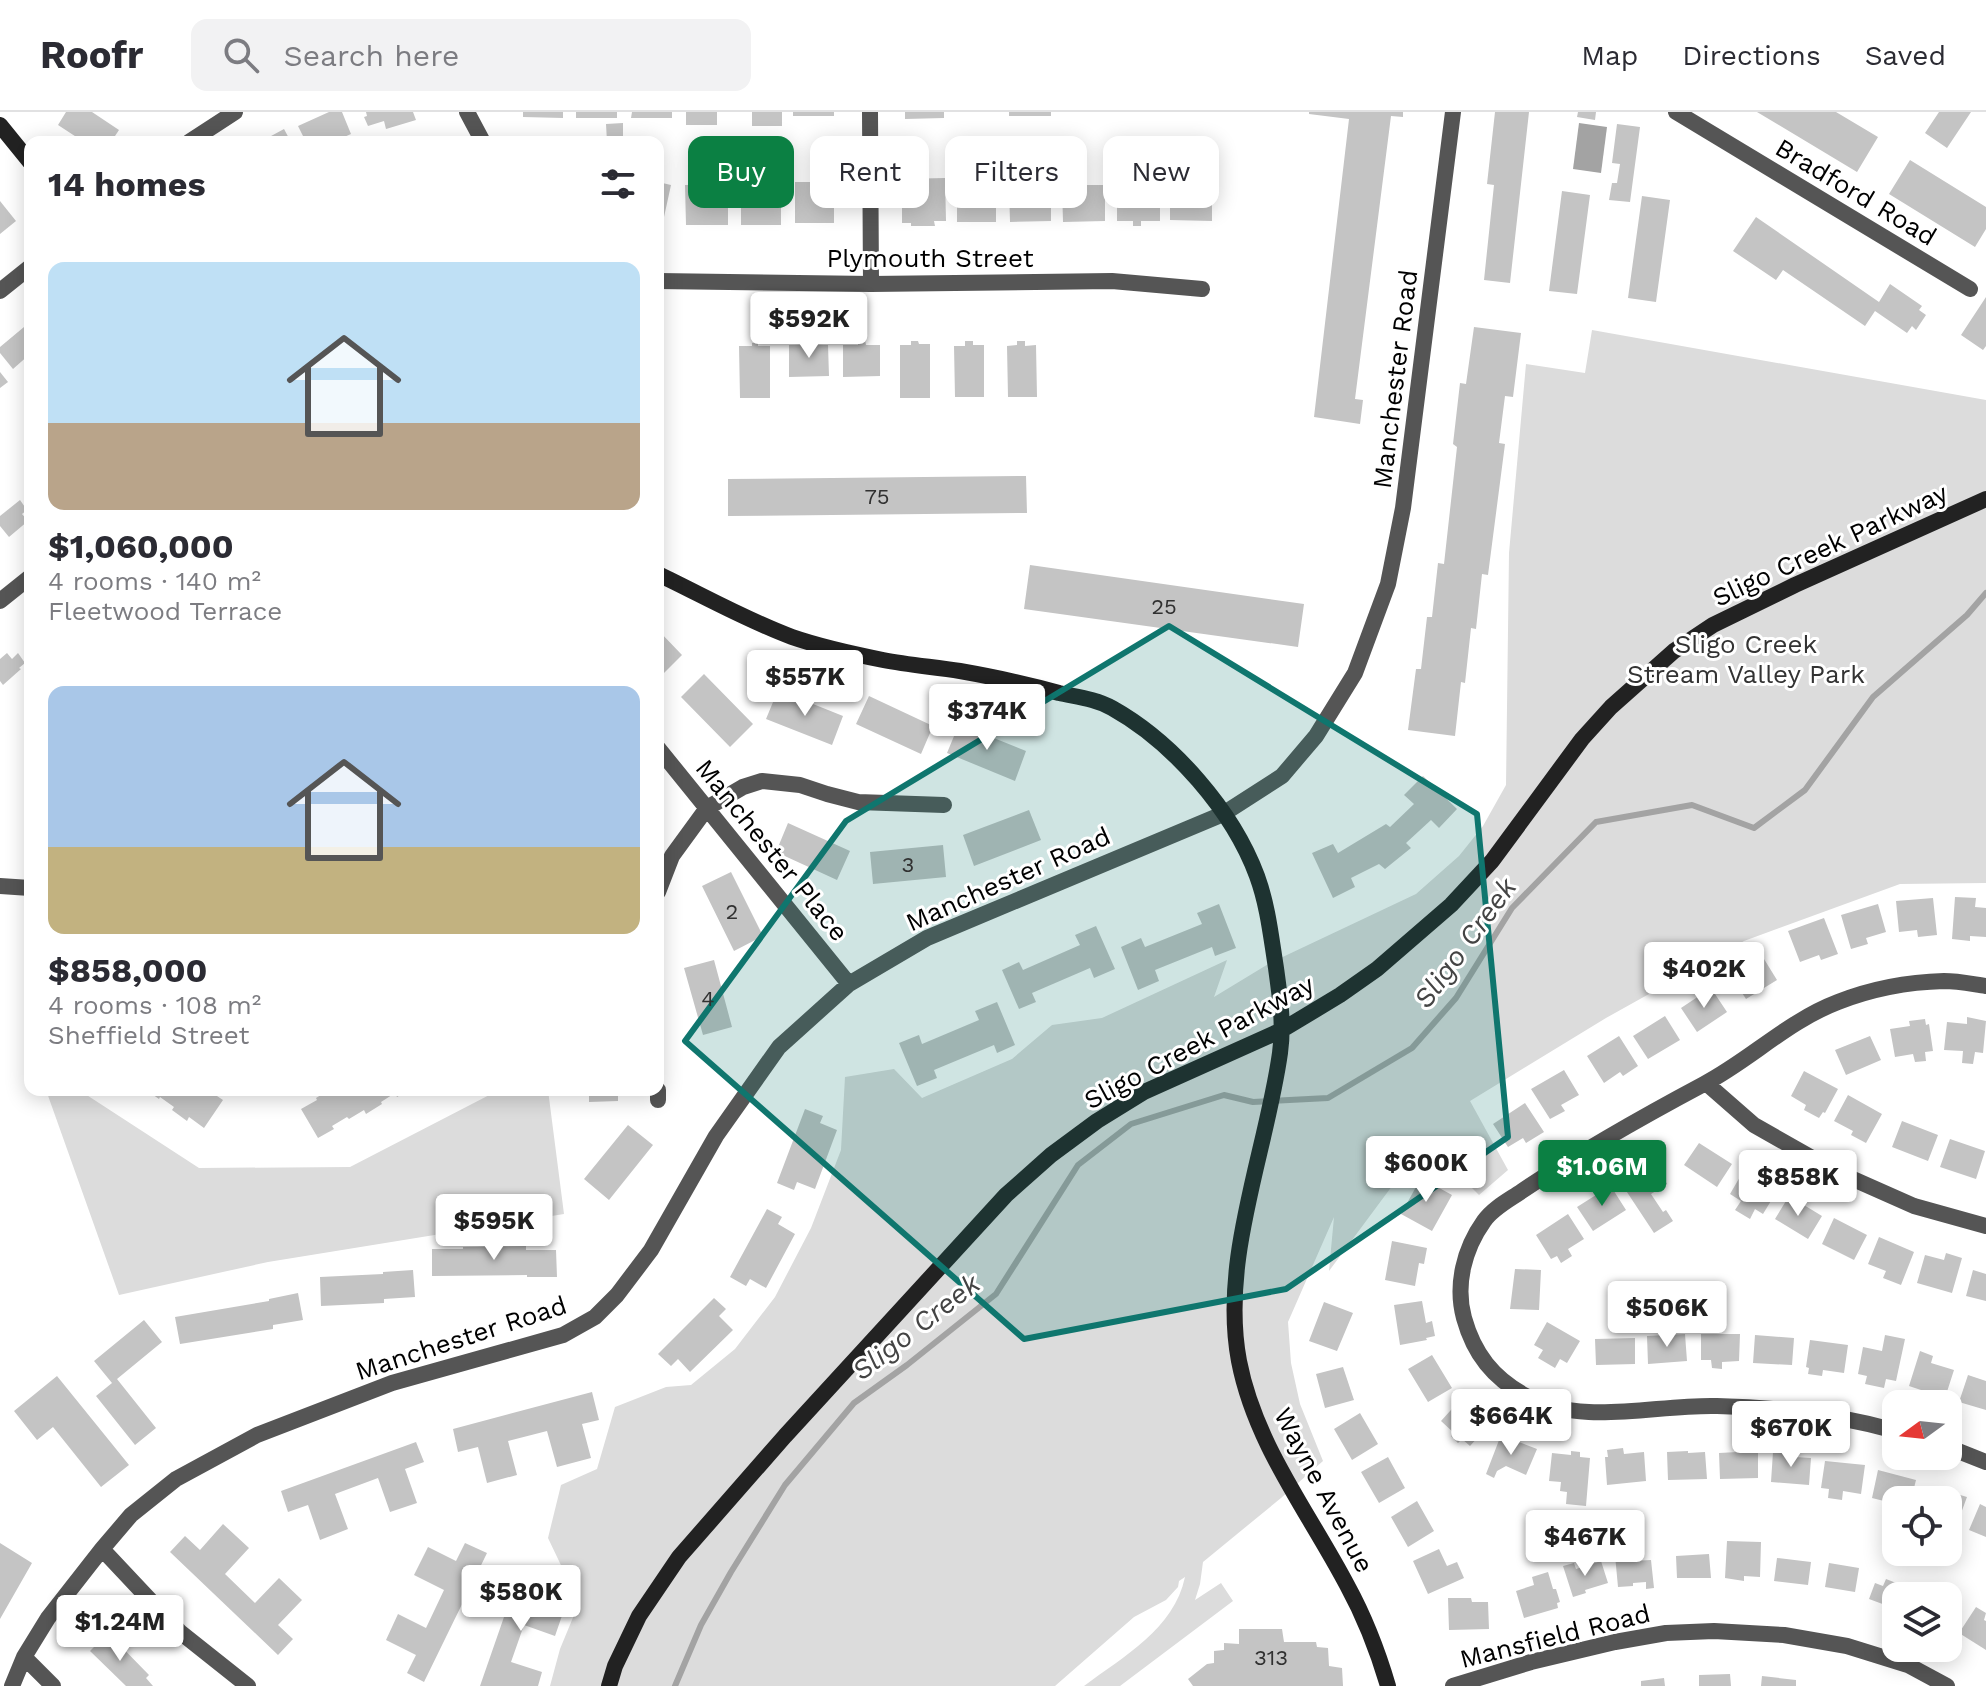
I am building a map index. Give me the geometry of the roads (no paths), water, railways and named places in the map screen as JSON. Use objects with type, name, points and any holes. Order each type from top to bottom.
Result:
[{"type":"street","points":[[198,136],[235,112]]},
{"type":"street","points":[[467,112],[480,136]]},
{"type":"street","points":[[870,112],[871,284]]},
{"type":"street","name":"Manchester Road","points":[[12,1686],[24,1657],[48,1618],[102,1549],[131,1515],[176,1479],[257,1435],[392,1383],[563,1335],[595,1317],[617,1295],[651,1250],[716,1136],[779,1047],[849,984],[927,938],[1223,814],[1282,776],[1316,736],[1355,673],[1388,584],[1403,508],[1453,112]]},
{"type":"street","name":"Bradford Road","points":[[1676,112],[1970,289]]},
{"type":"street","points":[[0,125],[24,155]]},
{"type":"street","points":[[0,291],[24,272]]},
{"type":"street","name":"Plymouth Street","points":[[664,281],[871,284],[1112,281],[1202,289]]},
{"type":"street","name":"Sligo Creek Parkway","points":[[609,1686],[639,1616],[679,1557],[785,1436],[1006,1195],[1051,1155],[1085,1129],[1144,1092],[1282,1030],[1377,969],[1451,905],[1492,861],[1582,739],[1611,707],[1674,651],[1713,625],[1986,499]]},
{"type":"street","name":"Wayne Avenue","points":[[664,577],[755,622],[826,647],[883,660],[1013,681],[1108,706],[1161,741],[1223,814],[1245,850],[1264,900],[1272,933],[1282,1030],[1276,1074],[1239,1253],[1234,1310],[1238,1358],[1259,1426],[1276,1462],[1361,1611],[1388,1686]]},
{"type":"street","points":[[0,601],[24,582]]},
{"type":"street","name":"Manchester Place","points":[[664,755],[849,984]]},
{"type":"street","points":[[664,877],[672,856],[707,808],[743,787],[762,781],[800,785],[858,802],[944,805]]},
{"type":"street","points":[[0,886],[24,888]]},
{"type":"street","points":[[1882,1428],[1783,1409],[1713,1406],[1600,1412],[1552,1407],[1526,1396],[1491,1371],[1470,1338],[1460,1303],[1463,1263],[1491,1212],[1677,1097],[1706,1083],[1796,1023],[1836,1002],[1879,989],[1946,981],[1986,986]]},
{"type":"street","points":[[1706,1083],[1754,1125],[1835,1171],[1914,1206],[1986,1226]]},
{"type":"street","points":[[1962,1453],[1986,1462]]},
{"type":"street","points":[[102,1549],[180,1632],[248,1686]]},
{"type":"street","name":"Mansfield Road","points":[[1453,1686],[1531,1662],[1615,1642],[1666,1633],[1714,1631],[1784,1635],[1847,1646],[1908,1665],[1947,1686]]},
{"type":"street","points":[[24,1657],[53,1686]]},
{"type":"waterway","name":"Sligo Creek","points":[[675,1686],[701,1625],[785,1485],[854,1403],[996,1294],[1078,1165],[1131,1124],[1224,1095],[1253,1102],[1328,1098],[1412,1048],[1456,998],[1512,908],[1596,822],[1692,805],[1754,828],[1805,790],[1873,697],[1967,615],[1986,593]]},
{"type":"park label","name":"Sligo Creek Stream Valley Park","points":[[1746,659]]}]
